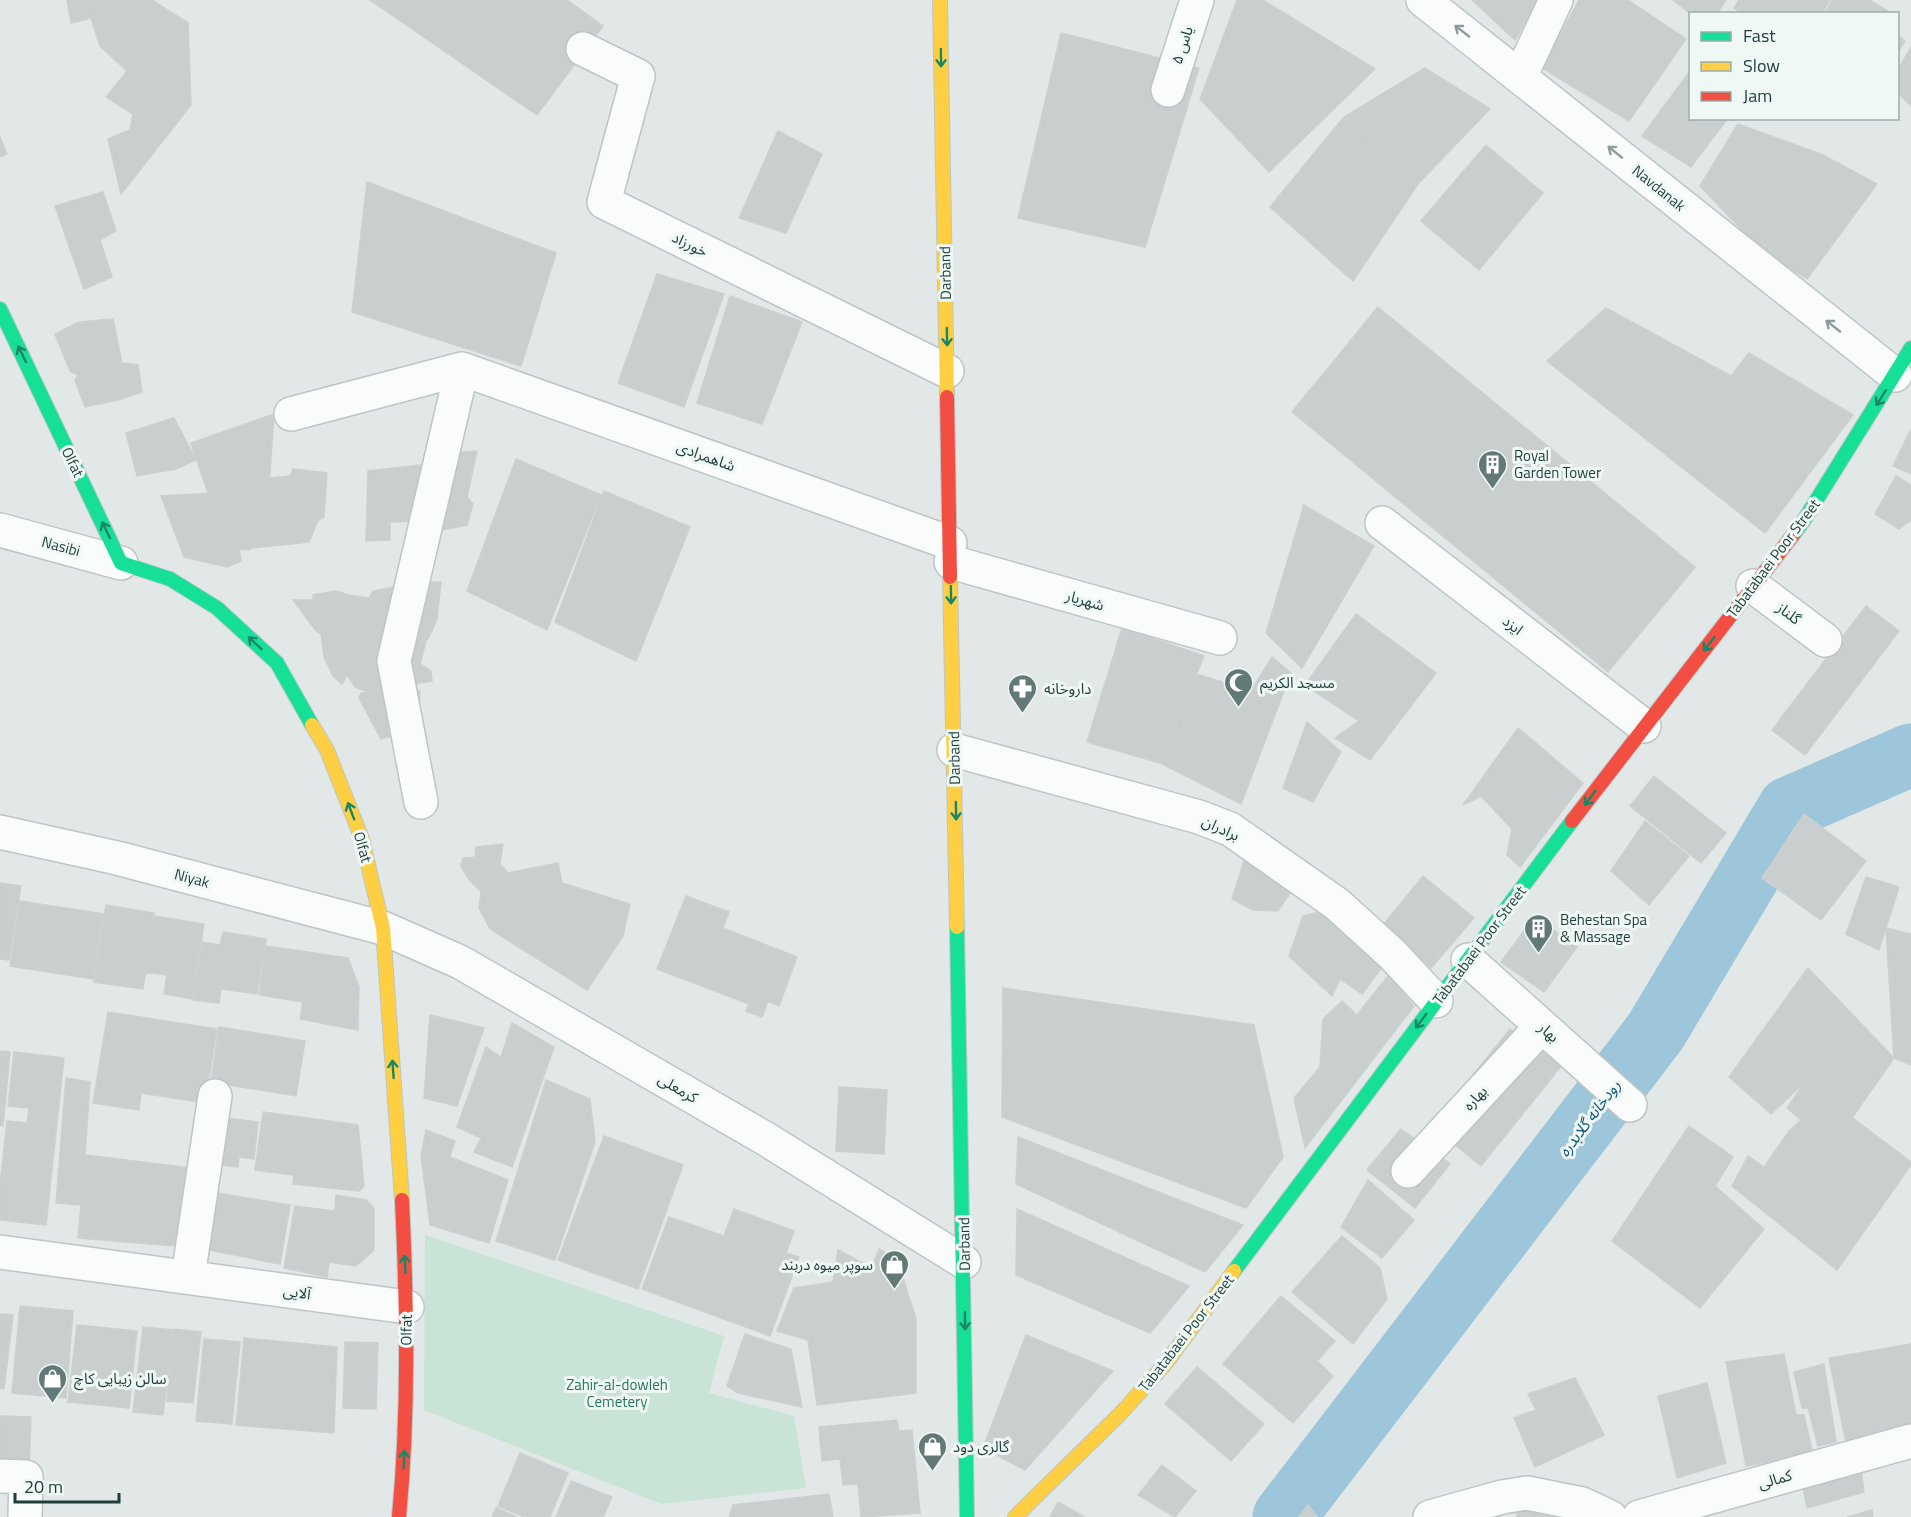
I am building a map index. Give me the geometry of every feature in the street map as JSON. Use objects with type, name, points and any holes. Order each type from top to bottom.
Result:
[{"type":"street","name":"Darband","points":[[940,0],[968,1517]]},
{"type":"street","name":"یاس ۵","points":[[1168,90],[1197,0]]},
{"type":"street","name":"Navdanak","points":[[1424,0],[1520,77],[1903,362]]},
{"type":"street","points":[[1520,77],[1556,0]]},
{"type":"street","name":"خورزاد","points":[[583,49],[638,76],[604,202],[947,371]]},
{"type":"street","name":"Olfat","points":[[0,309],[121,563],[170,579],[217,608],[277,663],[327,750],[362,839],[383,928],[398,1126],[407,1307],[404,1463],[399,1517]]},
{"type":"street","name":"Tabatabaei Poor Street","points":[[1015,1517],[1122,1412],[1166,1363],[1644,726],[1804,520],[1903,362]]},
{"type":"street","points":[[291,414],[462,369],[394,662],[421,802]]},
{"type":"street","name":"شاهمرادی","points":[[462,369],[951,552]]},
{"type":"street","name":"ایزد","points":[[1382,523],[1644,726]]},
{"type":"street","name":"Nasibi","points":[[0,530],[121,563]]},
{"type":"street","name":"شهریار","points":[[951,552],[1220,638]]},
{"type":"street","name":"گلناز","points":[[1754,586],[1825,640]]},
{"type":"street","name":"برادران","points":[[954,750],[1199,817],[1230,829],[1337,904],[1392,954],[1436,1002]]},
{"type":"street","name":"Niyak","points":[[0,832],[117,858],[383,928]]},
{"type":"street","name":"کرمعلی","points":[[383,928],[460,962],[481,974],[766,1139],[964,1262]]},
{"type":"street","name":"بهار","points":[[1468,960],[1630,1105]]},
{"type":"street","name":"بهاره","points":[[1408,1171],[1542,1026]]},
{"type":"street","points":[[188,1277],[215,1096]]},
{"type":"street","name":"آلایی","points":[[0,1252],[407,1307]]},
{"type":"street","name":"کمالی","points":[[1639,1517],[1911,1441]]},
{"type":"street","points":[[0,1476],[26,1477],[25,1517]]},
{"type":"street","points":[[1430,1517],[1503,1507],[1527,1493],[1582,1504],[1610,1517]]},
{"type":"green space","name":"Zahir-al-dowleh Cemetery","points":[[425,1235],[724,1336],[709,1393],[794,1416],[806,1488],[661,1504],[424,1410]]},
{"type":"building","points":[[67,0],[108,0],[91,18],[71,23]]},
{"type":"building","points":[[108,0],[152,0],[188,23],[191,105],[121,194],[108,139],[130,130],[133,114],[106,97],[127,71],[100,46],[91,18]]},
{"type":"building","points":[[370,0],[567,0],[603,26],[537,115]]},
{"type":"building","points":[[1237,0],[1263,0],[1375,69],[1269,172],[1200,99]]},
{"type":"building","points":[[1472,0],[1538,0],[1515,40]]},
{"type":"building","points":[[1579,0],[1628,0],[1686,39],[1629,121],[1542,68]]},
{"type":"building","points":[[1673,0],[1726,0],[1718,12],[1689,12]]},
{"type":"building","points":[[1739,0],[1830,0],[1823,12],[1740,12],[1734,8]]},
{"type":"building","points":[[1832,0],[1869,0],[1888,11],[1887,12],[1826,12]]},
{"type":"building","points":[[1061,33],[1199,68],[1145,247],[1018,218]]},
{"type":"building","points":[[1899,36],[1905,41],[1899,51]]},
{"type":"building","points":[[1911,47],[1911,106],[1899,94],[1899,68]]},
{"type":"building","points":[[1425,68],[1490,109],[1418,184],[1344,117]]},
{"type":"building","points":[[1689,72],[1689,120],[1726,120],[1691,167],[1642,136]]},
{"type":"building","points":[[1344,117],[1418,184],[1353,281],[1270,207]]},
{"type":"building","points":[[1738,124],[1823,155],[1761,250],[1700,186]]},
{"type":"building","points":[[778,131],[822,154],[786,233],[739,218]]},
{"type":"building","points":[[0,137],[7,154],[0,157]]},
{"type":"building","points":[[1486,145],[1543,193],[1479,270],[1421,221]]},
{"type":"building","points":[[1823,155],[1877,184],[1807,279],[1761,250]]},
{"type":"building","points":[[367,182],[556,253],[521,366],[352,312]]},
{"type":"building","points":[[103,192],[116,231],[100,240],[112,277],[84,289],[55,206]]},
{"type":"building","points":[[657,274],[724,294],[684,407],[618,383]]},
{"type":"building","points":[[730,296],[802,322],[762,424],[697,403]]},
{"type":"building","name":"Royal Garden Tower","points":[[1378,307],[1695,567],[1608,672],[1292,412]]},
{"type":"building","points":[[1606,308],[1731,376],[1749,353],[1853,415],[1765,533],[1547,361]]},
{"type":"building","points":[[113,319],[122,363],[138,365],[142,392],[85,407],[75,380],[78,375],[70,371],[55,334],[79,322]]},
{"type":"building","points":[[274,414],[267,515],[250,519],[249,550],[239,549],[237,534],[215,493],[208,493],[191,443]]},
{"type":"building","points":[[174,418],[196,460],[176,469],[137,476],[126,433]]},
{"type":"building","points":[[1911,429],[1911,474],[1893,466]]},
{"type":"building","points":[[477,451],[467,497],[473,504],[467,525],[417,535],[416,521],[390,522],[390,540],[366,541],[368,471],[429,464],[424,455]]},
{"type":"building","points":[[516,459],[601,495],[547,630],[467,591]]},
{"type":"building","points":[[293,469],[327,473],[324,517],[318,521],[309,542],[249,550],[250,519],[267,515],[269,478],[290,476]]},
{"type":"building","points":[[1896,476],[1911,485],[1911,520],[1899,529],[1875,514]]},
{"type":"building","points":[[604,491],[690,527],[636,661],[555,622]]},
{"type":"building","points":[[215,493],[237,534],[241,561],[227,567],[184,557],[161,496]]},
{"type":"building","points":[[1304,505],[1374,546],[1302,668],[1266,633]]},
{"type":"building","points":[[403,582],[441,582],[437,619],[426,641],[420,664],[431,671],[432,681],[400,686],[401,698],[368,701],[368,692],[355,687],[347,675],[342,684],[333,676],[324,657],[321,634],[316,631],[293,600],[313,600],[313,595],[336,591],[369,598],[373,591],[391,588]]},
{"type":"building","points":[[1866,606],[1899,631],[1805,755],[1772,730]]},
{"type":"building","points":[[1356,614],[1436,673],[1370,760],[1335,738],[1359,721],[1305,685]]},
{"type":"building","points":[[1122,628],[1204,656],[1160,763],[1087,742]]},
{"type":"building","points":[[1272,657],[1291,673],[1241,804],[1160,763],[1196,674],[1251,691]]},
{"type":"building","points":[[420,691],[418,731],[381,739],[359,698],[361,693],[368,692],[368,701],[401,698],[404,692]]},
{"type":"building","points":[[1307,722],[1341,752],[1313,802],[1283,788]]},
{"type":"building","points":[[1518,728],[1583,783],[1520,867],[1507,855],[1512,829],[1481,796],[1463,805]]},
{"type":"building","points":[[1654,776],[1726,833],[1701,863],[1630,806]]},
{"type":"building","points":[[1804,814],[1866,861],[1821,920],[1762,878]]},
{"type":"building","points":[[1645,821],[1689,856],[1649,905],[1611,871]]},
{"type":"building","points":[[503,844],[500,864],[508,873],[558,863],[562,883],[630,904],[623,936],[587,990],[490,929],[479,908],[481,892],[467,877],[461,866],[463,858],[475,857],[476,847]]},
{"type":"building","points":[[1248,848],[1292,890],[1278,911],[1253,910],[1232,899]]},
{"type":"building","points":[[1423,876],[1474,918],[1431,968],[1383,925]]},
{"type":"building","points":[[1866,877],[1899,887],[1879,950],[1846,934]]},
{"type":"building","points":[[0,883],[21,886],[9,960],[0,959]]},
{"type":"building","points":[[686,896],[729,912],[723,928],[797,957],[779,1006],[768,1001],[762,1017],[746,1011],[749,1004],[657,969]]},
{"type":"building","points":[[20,901],[103,914],[93,979],[10,966]]},
{"type":"building","points":[[106,905],[154,913],[143,989],[94,982]]},
{"type":"building","points":[[1332,909],[1388,959],[1362,994],[1340,979],[1332,996],[1289,956],[1303,916]]},
{"type":"building","points":[[154,916],[204,924],[192,999],[164,994],[167,975],[145,972]]},
{"type":"building","name":"Behestan Spa & Massage","points":[[1535,916],[1577,947],[1544,992],[1501,962]]},
{"type":"building","points":[[1886,928],[1911,934],[1911,1065],[1894,1058]]},
{"type":"building","points":[[223,932],[266,939],[257,994],[221,989],[219,1003],[193,1000],[202,942],[220,945]]},
{"type":"building","points":[[266,946],[348,958],[359,987],[358,1030],[300,1019],[303,1002],[259,995]]},
{"type":"building","points":[[1808,968],[1894,1058],[1852,1118],[1805,1082],[1771,1114],[1729,1077]]},
{"type":"building","points":[[1388,976],[1414,1006],[1305,1148],[1294,1098],[1320,1067],[1323,1019],[1342,1001],[1357,1015]]},
{"type":"building","points":[[1003,988],[1254,1025],[1283,1157],[1246,1208],[1002,1117]]},
{"type":"building","points":[[108,1012],[217,1029],[205,1103],[141,1093],[139,1110],[93,1103]]},
{"type":"building","points":[[430,1015],[484,1028],[457,1106],[424,1098]]},
{"type":"building","points":[[512,1023],[554,1047],[512,1167],[474,1152],[481,1138],[457,1127],[486,1047],[501,1057]]},
{"type":"building","points":[[219,1027],[305,1041],[296,1096],[211,1082]]},
{"type":"building","points":[[1510,1029],[1562,1065],[1481,1166],[1432,1126]]},
{"type":"building","points":[[0,1051],[10,1052],[3,1126],[0,1125]]},
{"type":"building","points":[[14,1052],[64,1058],[46,1225],[0,1220],[0,1185],[7,1121],[27,1123],[29,1108],[8,1106]]},
{"type":"building","points":[[66,1078],[90,1082],[85,1155],[191,1168],[187,1247],[78,1238],[81,1205],[56,1203]]},
{"type":"building","points":[[546,1080],[590,1099],[595,1142],[555,1260],[496,1241]]},
{"type":"building","points":[[1805,1082],[1911,1162],[1837,1270],[1732,1186],[1748,1156],[1764,1167],[1789,1131],[1801,1120],[1787,1108]]},
{"type":"building","points":[[839,1087],[887,1090],[884,1154],[836,1151]]},
{"type":"building","points":[[263,1112],[358,1125],[364,1186],[359,1191],[293,1184],[294,1175],[255,1170]]},
{"type":"building","points":[[218,1117],[258,1122],[254,1159],[239,1157],[238,1167],[212,1164]]},
{"type":"building","points":[[1689,1126],[1733,1157],[1715,1186],[1764,1229],[1700,1308],[1612,1241]]},
{"type":"building","points":[[1401,1129],[1450,1164],[1415,1208],[1367,1170]]},
{"type":"building","points":[[426,1130],[455,1141],[450,1157],[508,1180],[489,1243],[430,1225],[421,1155]]},
{"type":"building","points":[[604,1136],[683,1165],[638,1289],[558,1260]]},
{"type":"building","points":[[1018,1137],[1243,1225],[1205,1272],[1016,1184]]},
{"type":"building","points":[[1368,1180],[1414,1220],[1382,1258],[1341,1227]]},
{"type":"building","points":[[205,1191],[290,1205],[280,1264],[199,1248]]},
{"type":"building","points":[[336,1195],[366,1200],[374,1208],[374,1250],[356,1266],[329,1262],[327,1277],[284,1268],[295,1206],[335,1211]]},
{"type":"building","points":[[734,1209],[794,1231],[786,1253],[799,1257],[770,1336],[642,1289],[669,1217],[724,1236]]},
{"type":"building","points":[[1017,1209],[1189,1286],[1150,1333],[1016,1275]]},
{"type":"building","points":[[1342,1236],[1380,1268],[1387,1299],[1353,1344],[1292,1292]]},
{"type":"building","points":[[879,1249],[897,1259],[916,1319],[916,1393],[817,1405],[808,1340],[777,1331],[794,1288],[833,1282],[838,1250],[872,1268]]},
{"type":"building","points":[[1281,1296],[1335,1341],[1317,1361],[1333,1376],[1293,1423],[1223,1364]]},
{"type":"building","points":[[20,1306],[73,1311],[66,1398],[12,1393]]},
{"type":"building","points":[[0,1314],[13,1315],[4,1389],[0,1388]]},
{"type":"building","points":[[77,1325],[137,1331],[129,1408],[68,1402]]},
{"type":"building","points":[[143,1327],[174,1330],[163,1415],[133,1412]]},
{"type":"building","points":[[174,1329],[201,1332],[193,1403],[167,1401]]},
{"type":"building","points":[[745,1334],[791,1349],[802,1407],[738,1393],[727,1386]]},
{"type":"building","points":[[1026,1335],[1113,1371],[1025,1470],[983,1448]]},
{"type":"building","points":[[244,1338],[337,1347],[334,1433],[236,1425]]},
{"type":"building","points":[[204,1339],[240,1342],[232,1424],[196,1421]]},
{"type":"building","points":[[345,1342],[378,1343],[376,1409],[343,1408]]},
{"type":"building","points":[[1911,1344],[1911,1430],[1847,1448],[1829,1358]]},
{"type":"building","points":[[1784,1354],[1796,1415],[1804,1415],[1813,1454],[1746,1466],[1726,1362]]},
{"type":"building","points":[[1824,1364],[1836,1442],[1818,1446],[1808,1408],[1802,1408],[1794,1372]]},
{"type":"building","points":[[1197,1367],[1264,1424],[1231,1461],[1165,1404]]},
{"type":"building","points":[[1575,1378],[1604,1435],[1535,1467],[1514,1418],[1536,1410],[1528,1394]]},
{"type":"building","points":[[1707,1383],[1726,1463],[1677,1478],[1658,1396]]},
{"type":"building","points":[[0,1416],[31,1417],[29,1465],[0,1464]]},
{"type":"building","points":[[897,1420],[899,1431],[912,1430],[920,1513],[861,1517],[858,1484],[843,1485],[840,1459],[822,1461],[819,1427]]},
{"type":"building","points":[[520,1453],[568,1473],[550,1517],[525,1517],[498,1506]]},
{"type":"building","points":[[1162,1465],[1196,1491],[1175,1517],[1138,1495]]},
{"type":"building","points":[[1861,1469],[1864,1492],[1807,1508],[1802,1482]]},
{"type":"building","points":[[571,1481],[612,1497],[603,1517],[556,1517]]},
{"type":"building","points":[[829,1494],[833,1517],[729,1517],[733,1505]]},
{"type":"building","points":[[1058,1502],[1085,1517],[1050,1517]]},
{"type":"building","points":[[1308,1505],[1317,1517],[1299,1517]]},
{"type":"building","points":[[496,1508],[517,1517],[492,1517]]},
{"type":"building","points":[[1571,1508],[1572,1517],[1517,1517],[1516,1509]]},
{"type":"building","points":[[1872,1510],[1873,1517],[1847,1517]]},
{"type":"waterway","name":"رودخانه گلابدره","points":[[1284,1517],[1656,1031],[1789,808],[1911,755]]},
{"type":"traffic: fast","points":[[0,309],[121,563],[170,579],[217,608],[277,663],[312,725]]},
{"type":"traffic: fast","points":[[1793,535],[1911,348]]},
{"type":"traffic: fast","points":[[1234,1271],[1572,821]]},
{"type":"traffic: fast","points":[[957,927],[967,1517]]},
{"type":"traffic: slow","points":[[940,0],[947,397]]},
{"type":"traffic: slow","points":[[950,577],[957,927]]},
{"type":"traffic: slow","points":[[312,725],[327,750],[362,839],[383,928],[402,1200]]},
{"type":"traffic: slow","points":[[1015,1517],[1122,1412],[1166,1363],[1234,1271]]},
{"type":"traffic: jam","points":[[947,397],[950,577]]},
{"type":"traffic: jam","points":[[1572,821],[1793,535]]},
{"type":"traffic: jam","points":[[399,1517],[406,1358],[402,1200]]},
{"type":"place","name":"Royal Garden Tower","points":[[1493,490]]},
{"type":"place","name":"مسجد الکریم","points":[[1239,708]]},
{"type":"place","name":"داروخانه","points":[[1023,714]]},
{"type":"place","name":"Behestan Spa & Massage","points":[[1539,954]]},
{"type":"place","name":"سوپر میوه دربند","points":[[894,1290]]},
{"type":"place","name":"سالن زیبایی کاچ","points":[[53,1404]]},
{"type":"place","name":"گالری دود","points":[[932,1472]]}]
